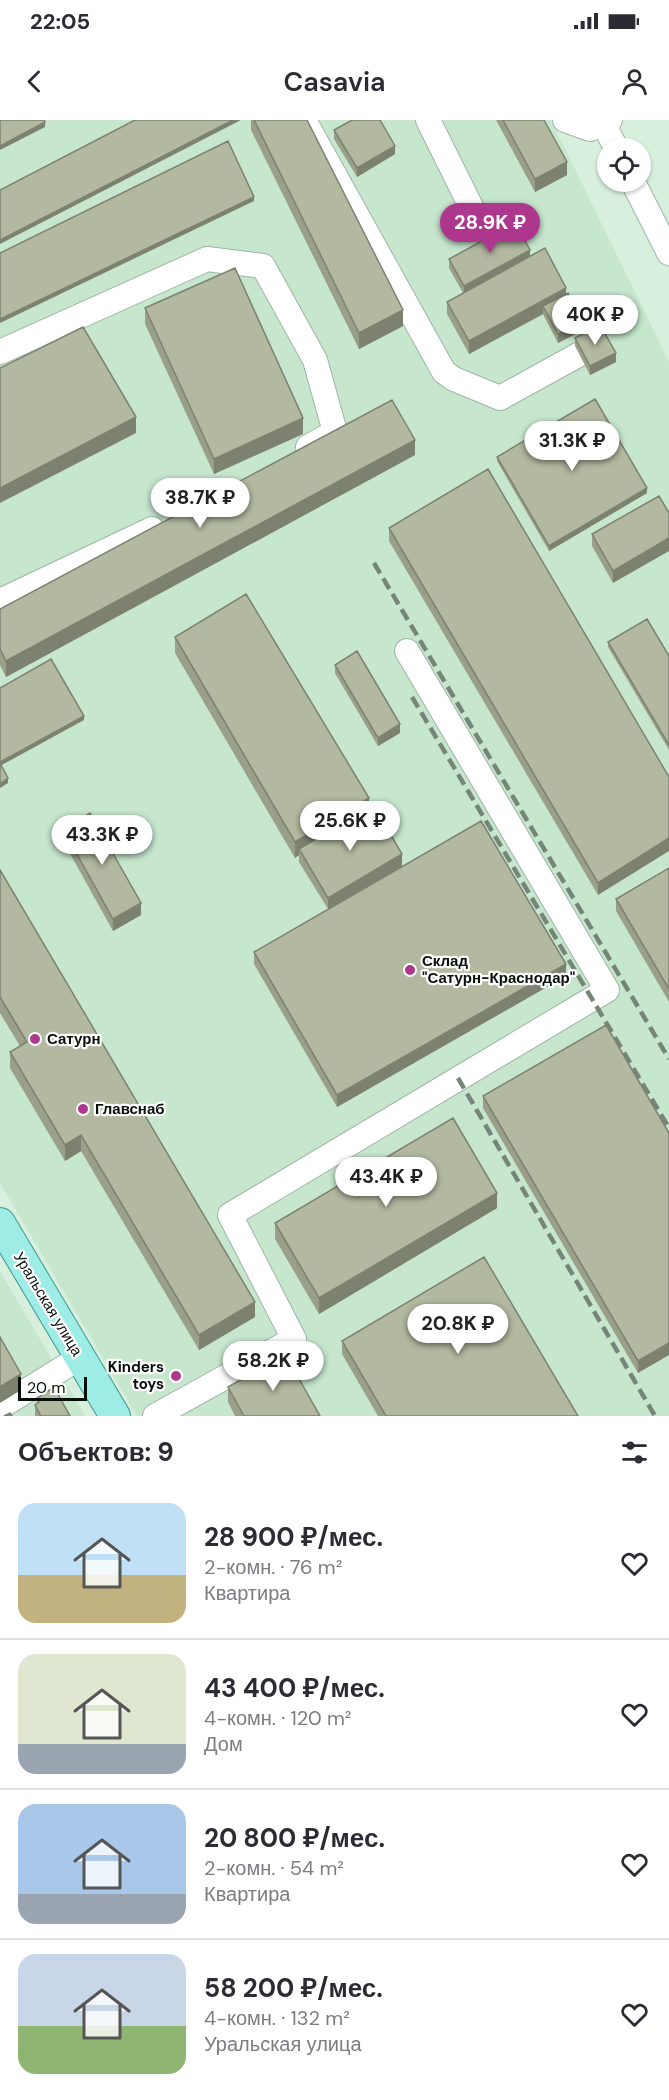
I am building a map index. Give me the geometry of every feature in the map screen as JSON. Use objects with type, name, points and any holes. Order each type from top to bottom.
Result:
[{"type":"main road","name":"Уральская улица","points":[[0,1222],[109,1416]]},
{"type":"main road","name":"Уральская улица","points":[[0,1232],[115,1416]]},
{"type":"lane","points":[[304,120],[444,372],[462,383],[500,398],[589,349]]},
{"type":"lane","points":[[428,120],[481,228]]},
{"type":"lane","points":[[565,120],[590,129],[606,122],[612,138]]},
{"type":"lane","points":[[638,192],[669,253]]},
{"type":"lane","points":[[0,352],[207,259],[263,266],[315,360],[335,432],[286,459]]},
{"type":"lane","points":[[0,601],[175,518]]},
{"type":"lane","points":[[155,1416],[294,1339],[230,1215],[608,990],[407,651]]},
{"type":"lane","points":[[0,1407],[78,1359]]},
{"type":"shaded area","points":[[0,120],[551,120],[669,362],[669,1416],[137,1416],[0,1183]]},
{"type":"shaded area","points":[[0,1271],[85,1416],[0,1416]]},
{"type":"building","points":[[0,120],[44,120],[45,122],[0,146]]},
{"type":"building","points":[[135,120],[233,120],[0,240],[0,190]]},
{"type":"building","points":[[254,120],[307,120],[403,310],[359,333]]},
{"type":"building","points":[[352,120],[380,120],[395,146],[357,168],[334,130]]},
{"type":"building","points":[[503,120],[544,120],[567,162],[535,179]]},
{"type":"building","points":[[228,141],[254,197],[0,319],[0,253]]},
{"type":"building","points":[[515,223],[530,250],[464,286],[449,259]]},
{"type":"building","points":[[545,248],[566,288],[469,341],[447,302]]},
{"type":"building","points":[[235,268],[303,418],[214,459],[145,308]]},
{"type":"building","points":[[568,293],[583,322],[558,334],[543,306]]},
{"type":"building","points":[[600,325],[616,353],[590,366],[575,338]]},
{"type":"building","points":[[83,327],[136,417],[0,488],[0,368]]},
{"type":"building","points":[[595,399],[647,488],[549,546],[497,457]]},
{"type":"building","points":[[392,400],[415,440],[6,661],[0,649],[0,609]]},
{"type":"building","points":[[488,469],[669,777],[669,838],[598,883],[389,528]]},
{"type":"building","points":[[659,496],[669,513],[669,538],[613,571],[592,534]]},
{"type":"building","points":[[246,594],[369,798],[295,842],[175,637]]},
{"type":"building","points":[[647,619],[669,656],[669,745],[608,642]]},
{"type":"building","points":[[357,651],[400,724],[378,738],[335,665]]},
{"type":"building","points":[[51,659],[84,716],[0,762],[0,688]]},
{"type":"building","points":[[0,763],[8,778],[0,784]]},
{"type":"building","points":[[373,805],[402,854],[328,898],[299,849]]},
{"type":"building","points":[[90,813],[141,903],[113,919],[63,829]]},
{"type":"building","name":"Склад \"Сатурн-Краснодар\"","points":[[481,821],[566,964],[337,1095],[254,952]]},
{"type":"building","points":[[669,868],[669,989],[616,899]]},
{"type":"building","name":"Главснаб","points":[[0,870],[255,1302],[199,1335],[81,1135],[65,1145],[10,1052],[27,1042],[0,997]]},
{"type":"building","points":[[606,1025],[669,1133],[669,1343],[638,1361],[483,1096]]},
{"type":"building","points":[[453,1118],[497,1193],[319,1298],[275,1223]]},
{"type":"building","points":[[484,1257],[578,1416],[386,1416],[342,1341]]},
{"type":"building","points":[[0,1337],[21,1374],[0,1387]]},
{"type":"building","points":[[285,1354],[320,1416],[244,1416],[228,1387]]},
{"type":"building","points":[[54,1387],[70,1416],[41,1416],[35,1405],[39,1402],[37,1398]]},
{"type":"railway","points":[[374,563],[669,1059]]},
{"type":"railway","points":[[412,697],[669,1128]]},
{"type":"railway","points":[[458,1078],[655,1416]]},
{"type":"place","name":"Склад \"Сатурн-Краснодар\"","points":[[410,970]]},
{"type":"place","name":"Сатурн","points":[[35,1039]]},
{"type":"place","name":"Главснаб","points":[[83,1109]]},
{"type":"place","name":"Kinders toys","points":[[176,1376]]}]
